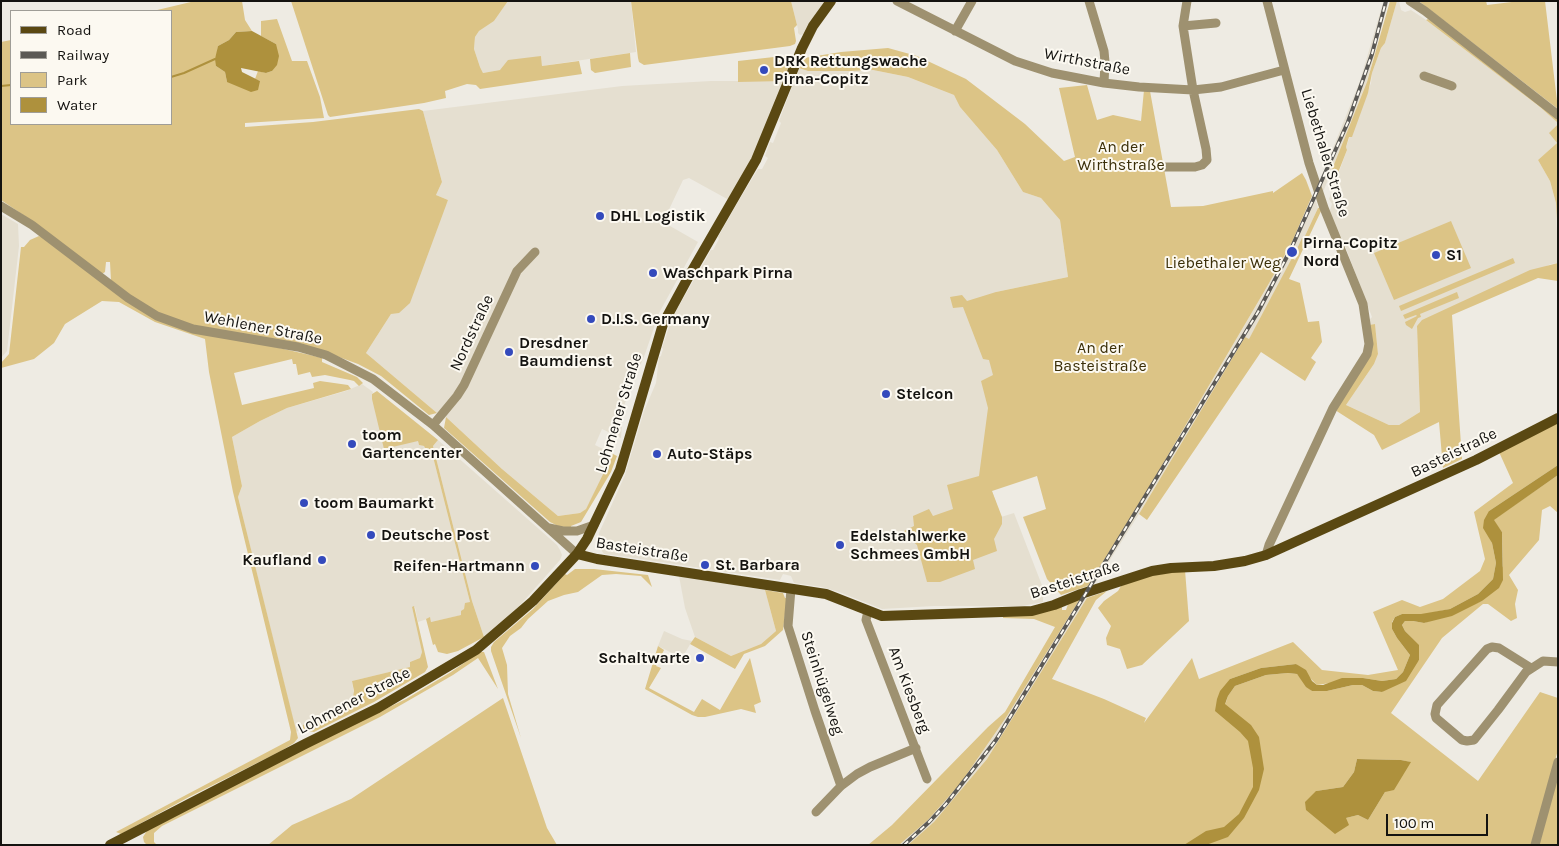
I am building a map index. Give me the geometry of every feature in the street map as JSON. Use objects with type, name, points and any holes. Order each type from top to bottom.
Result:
[{"type":"main road","name":"Lohmener Straße","points":[[110,845],[304,744],[378,708],[476,650],[533,601],[577,554],[587,539],[620,470],[663,324],[756,160],[802,48],[831,1]]},
{"type":"main road","name":"Basteistraße","points":[[577,554],[597,560],[826,594],[868,611],[887,616],[920,613],[1032,611],[1054,606],[1080,594],[1152,571],[1214,566],[1266,556],[1468,463],[1558,418]]},
{"type":"street","name":"Wirthstraße","points":[[897,1],[1023,63],[1052,73],[1104,83],[1193,90],[1220,87],[1284,70]]},
{"type":"street","points":[[955,31],[972,1]]},
{"type":"street","points":[[1089,1],[1104,51],[1104,83]]},
{"type":"street","points":[[1165,167],[1195,167],[1202,165],[1207,160],[1193,90],[1184,26],[1187,1]]},
{"type":"street","name":"Liebethaler Straße","points":[[1266,556],[1269,545],[1333,408],[1369,348],[1363,304],[1322,203],[1309,163],[1267,1]]},
{"type":"street","points":[[1410,1],[1558,115]]},
{"type":"street","points":[[1184,26],[1216,23]]},
{"type":"street","points":[[1424,76],[1452,86]]},
{"type":"street","name":"Wehlener Straße","points":[[1,206],[32,225],[128,298],[157,316],[193,329],[326,355],[373,378],[433,425],[577,554]]},
{"type":"street","name":"Nordstraße","points":[[433,425],[464,385],[517,271],[535,252]]},
{"type":"street","points":[[547,527],[563,531],[577,531],[594,525]]},
{"type":"street","name":"Steinhügelweg","points":[[791,589],[788,626],[841,786]]},
{"type":"street","name":"Am Kiesberg","points":[[868,611],[866,620],[927,780]]},
{"type":"street","points":[[1531,668],[1499,648],[1492,647],[1487,649],[1437,705],[1436,718],[1462,740],[1474,740],[1531,668],[1543,660],[1558,662]]},
{"type":"street","points":[[816,812],[841,786],[870,767],[916,748]]},
{"type":"street","points":[[1535,845],[1558,762]]},
{"type":"shaded area","points":[[508,1],[631,1],[636,52],[542,66],[541,56],[500,70],[483,73],[474,49],[475,37],[479,31],[494,21]]},
{"type":"shaded area","points":[[791,1],[827,1],[805,34],[800,35]]},
{"type":"shaded area","points":[[1397,1],[1399,1],[1401,10],[1405,12],[1411,10],[1426,20],[1540,107],[1558,123],[1550,133],[1557,143],[1538,160],[1550,181],[1556,203],[1558,263],[1551,264],[1417,326],[1420,412],[1399,425],[1389,425],[1346,405],[1374,364],[1378,354],[1375,324],[1369,325],[1369,320],[1372,317],[1342,238],[1338,237],[1329,213],[1332,204],[1329,199],[1347,150],[1346,147],[1371,83],[1372,73],[1381,48],[1385,43]]},
{"type":"shaded area","points":[[1383,3],[1388,4],[1367,82],[1323,192],[1319,183],[1360,81]]},
{"type":"shaded area","points":[[799,68],[808,71],[873,70],[908,77],[954,95],[960,107],[997,150],[1023,192],[1041,198],[1060,220],[1068,277],[996,292],[992,491],[1001,517],[1014,513],[1043,588],[1043,602],[1022,606],[934,606],[882,609],[839,592],[822,587],[794,583],[791,576],[783,574],[780,580],[604,554],[599,547],[599,533],[625,475],[644,411],[656,383],[659,357],[661,356],[669,327],[676,311],[711,250],[713,250],[719,239],[718,237],[738,202],[758,169],[762,169],[768,158],[765,156],[770,142],[773,143],[781,123],[779,121]]},
{"type":"shaded area","points":[[711,81],[784,81],[754,157],[729,200],[689,178],[683,180],[663,222],[698,242],[659,313],[623,408],[621,438],[602,429],[595,445],[613,454],[603,477],[586,509],[580,513],[558,516],[502,469],[446,417],[447,414],[441,410],[437,413],[366,353],[391,314],[448,200],[436,195],[442,182],[423,111],[622,86]]},
{"type":"shaded area","points":[[1314,195],[1318,208],[1296,251],[1299,252],[1295,260],[1292,259],[1249,340],[1245,338],[1139,514],[1091,590],[1086,591],[1268,285],[1292,242]]},
{"type":"shaded area","points":[[1,214],[18,224],[19,246],[7,351],[1,358]]},
{"type":"shaded area","points":[[362,384],[373,392],[372,394],[418,441],[419,445],[424,446],[426,450],[431,449],[470,602],[465,606],[462,615],[431,622],[430,618],[418,622],[415,607],[412,607],[422,652],[420,658],[410,662],[411,667],[352,681],[354,694],[350,700],[303,725],[303,729],[296,732],[238,497],[242,486],[232,437],[287,408],[346,391]]},
{"type":"shaded area","points":[[438,440],[557,545],[562,555],[560,560],[513,613],[484,637],[472,601],[433,446]]},
{"type":"shaded area","points":[[679,576],[765,590],[776,631],[761,644],[731,656],[695,637],[685,608]]},
{"type":"shaded area","points":[[1087,598],[987,759],[934,823],[908,845],[899,845],[928,820],[960,784],[1007,716],[1080,599]]},
{"type":"shaded area","points":[[664,631],[692,641],[682,658],[658,646]]},
{"type":"green space","points":[[195,1],[242,1],[245,20],[252,31],[236,32],[229,40],[218,46],[216,66],[225,72],[227,82],[260,81],[255,79],[258,71],[266,73],[272,71],[276,44],[261,36],[261,21],[277,19],[292,61],[307,61],[320,97],[324,118],[245,123],[245,127],[313,122],[419,109],[423,111],[442,182],[436,195],[448,200],[410,303],[399,313],[391,314],[366,353],[437,413],[429,415],[381,376],[358,364],[317,349],[181,323],[143,305],[111,281],[110,262],[106,262],[105,272],[102,274],[35,223],[1,200],[1,42],[10,40],[10,125],[172,125],[172,10],[157,10]]},
{"type":"green space","points":[[291,1],[508,1],[494,21],[479,31],[475,37],[474,49],[483,73],[500,70],[508,60],[541,56],[542,66],[579,61],[582,74],[480,89],[476,85],[467,84],[445,91],[446,98],[330,117]]},
{"type":"green space","points":[[631,1],[791,1],[797,25],[794,28],[796,41],[795,44],[790,46],[644,65],[639,62],[638,58]]},
{"type":"green space","points":[[1390,1],[1397,1],[1385,43],[1381,48],[1372,73],[1368,93],[1352,137],[1349,137],[1347,150],[1334,183],[1329,177],[1367,82]]},
{"type":"green space","points":[[1486,1],[1487,5],[1520,1],[1545,1],[1558,109],[1420,2]]},
{"type":"green space","points":[[1428,19],[1554,115],[1558,119],[1558,123],[1540,107],[1426,20]]},
{"type":"green space","points":[[888,48],[917,56],[966,79],[1025,124],[1064,161],[1075,157],[1059,88],[1087,85],[1097,120],[1113,115],[1141,121],[1144,90],[1150,91],[1171,207],[1203,206],[1273,191],[1273,193],[1302,173],[1312,196],[1292,242],[1268,285],[1154,479],[1088,586],[1061,595],[1047,579],[1023,517],[1046,509],[1037,476],[992,491],[1002,517],[1002,524],[994,539],[997,551],[973,560],[975,569],[940,582],[927,582],[917,545],[904,531],[914,526],[913,516],[929,509],[933,516],[953,509],[947,485],[979,476],[988,408],[981,381],[993,375],[989,360],[983,359],[963,307],[953,308],[950,297],[962,295],[967,301],[996,292],[1068,277],[1060,220],[1041,198],[1023,192],[997,150],[960,107],[954,95],[908,77],[873,70],[808,71],[799,68],[804,58],[841,52]]},
{"type":"green space","points":[[630,53],[631,67],[595,73],[591,70],[590,59]]},
{"type":"green space","points":[[792,55],[784,81],[738,82],[738,61]]},
{"type":"green space","points":[[1558,124],[1558,239],[1556,203],[1550,181],[1538,160],[1557,143],[1549,133]]},
{"type":"green space","points":[[1321,207],[1322,209],[1289,279],[1300,283],[1308,322],[1319,321],[1322,342],[1311,358],[1316,362],[1305,381],[1261,352],[1147,520],[1139,514],[1245,337],[1249,339],[1292,258],[1295,260],[1299,252],[1296,251],[1302,238],[1304,238],[1318,208]]},
{"type":"green space","name":"S1","points":[[1451,221],[1471,268],[1394,300],[1374,253]]},
{"type":"green space","points":[[39,236],[157,320],[322,358],[322,362],[357,377],[363,383],[359,386],[354,381],[325,375],[312,377],[310,372],[298,375],[296,364],[293,364],[292,359],[234,373],[242,405],[314,388],[313,383],[320,381],[348,385],[351,389],[287,408],[232,437],[242,486],[238,497],[298,738],[294,743],[281,751],[189,797],[121,834],[116,832],[290,740],[291,732],[233,492],[209,372],[205,339],[155,322],[119,302],[102,301],[65,324],[54,343],[34,359],[1,368],[1,363],[9,354],[21,247],[24,247],[30,240]]},
{"type":"green space","points":[[1513,258],[1515,263],[1401,311],[1399,306]]},
{"type":"green space","points":[[1558,263],[1558,281],[1538,278],[1452,315],[1462,459],[1443,468],[1439,422],[1382,450],[1374,435],[1335,410],[1372,352],[1369,325],[1375,324],[1378,354],[1374,364],[1346,405],[1389,425],[1399,425],[1420,412],[1417,326],[1422,320],[1530,270]]},
{"type":"green space","points":[[1457,292],[1459,298],[1420,314],[1421,317],[1418,318],[1412,329],[1406,325],[1405,322],[1417,316],[1405,319],[1403,315]]},
{"type":"green space","points":[[377,391],[438,440],[433,446],[472,601],[484,637],[458,651],[447,654],[438,652],[435,644],[433,645],[426,619],[430,617],[431,622],[461,615],[465,603],[470,602],[431,449],[426,450],[424,446],[419,445],[418,441],[384,449],[372,399],[372,394]]},
{"type":"green space","points":[[446,417],[502,469],[558,516],[580,513],[586,509],[613,454],[617,456],[611,472],[581,522],[571,526],[571,528],[558,526],[550,522],[444,428]]},
{"type":"green space","points":[[1558,421],[1558,465],[1489,511],[1489,536],[1496,563],[1493,579],[1478,594],[1450,609],[1421,615],[1402,614],[1395,617],[1392,622],[1392,629],[1410,655],[1403,672],[1396,679],[1382,681],[1363,678],[1317,685],[1296,664],[1261,668],[1230,679],[1225,705],[1228,696],[1235,686],[1266,675],[1288,673],[1297,674],[1312,691],[1327,691],[1353,685],[1362,685],[1373,691],[1382,692],[1419,660],[1419,646],[1405,631],[1402,625],[1405,621],[1424,623],[1482,601],[1503,566],[1502,532],[1493,520],[1558,475],[1558,513],[1550,506],[1542,510],[1539,540],[1509,575],[1518,590],[1515,604],[1517,618],[1511,621],[1488,604],[1483,604],[1442,638],[1391,713],[1478,781],[1540,692],[1558,698],[1558,750],[1531,845],[908,845],[934,822],[987,759],[1087,598],[1107,591],[1096,600],[1052,679],[1146,718],[1144,723],[1192,658],[1199,679],[1293,642],[1322,670],[1368,675],[1398,670],[1373,612],[1402,600],[1420,607],[1443,599],[1480,571],[1485,559],[1474,512],[1513,483],[1499,452]],"holes":[[[1357,759],[1410,762],[1385,792],[1368,820],[1358,815],[1346,818],[1316,791],[1343,787],[1354,772]]]},
{"type":"green space","points":[[575,569],[594,569],[648,575],[652,587],[641,576],[602,575],[578,592],[548,601],[521,628],[510,636],[502,648],[507,665],[508,694],[521,738],[491,647],[494,642],[533,609],[565,574],[567,575]]},
{"type":"green space","points":[[1185,570],[1189,621],[1142,665],[1127,669],[1120,649],[1107,645],[1106,638],[1111,626],[1098,608],[1118,591],[1121,586],[1144,577]]},
{"type":"green space","points":[[765,590],[783,593],[785,598],[787,598],[783,630],[765,646],[744,654],[735,669],[690,644],[695,637],[731,656],[761,644],[776,631]]},
{"type":"green space","points":[[1080,599],[1007,716],[960,784],[928,820],[899,845],[868,845],[892,825],[1005,712],[1055,627],[1034,619],[1003,618],[1003,616],[1062,606],[1062,610],[1066,610],[1068,604]]},
{"type":"green space","points":[[414,606],[428,667],[425,672],[374,702],[314,732],[308,731],[305,733],[303,725],[353,697],[352,681],[410,667],[410,662],[420,658],[422,652],[412,607]]},
{"type":"green space","points":[[658,646],[664,650],[656,666],[661,668],[649,688],[694,712],[702,699],[720,710],[750,658],[761,702],[754,705],[756,713],[741,709],[698,717],[645,689]]},
{"type":"green space","points":[[480,652],[484,652],[498,689],[478,658],[453,675],[380,717],[162,826],[154,833],[154,842],[157,845],[147,845],[144,842],[143,837],[148,829],[306,747],[406,699]]},
{"type":"green space","points":[[503,698],[547,828],[557,845],[268,845],[292,825],[351,799]]},
{"type":"green space","points":[[1558,776],[1558,845],[1539,845]]},
{"type":"water","points":[[252,31],[276,44],[279,56],[277,65],[272,71],[266,73],[241,68],[242,72],[260,81],[258,90],[251,92],[227,82],[225,72],[216,66],[215,59],[218,46],[229,40],[236,32]]},
{"type":"water","points":[[1558,465],[1558,475],[1494,520],[1502,532],[1503,580],[1499,588],[1482,601],[1452,616],[1424,623],[1405,621],[1402,625],[1405,631],[1419,645],[1419,660],[1406,681],[1382,692],[1373,691],[1362,685],[1353,685],[1327,691],[1312,691],[1306,687],[1297,674],[1288,673],[1266,675],[1235,686],[1225,704],[1251,725],[1259,737],[1264,769],[1259,790],[1244,818],[1228,837],[1206,845],[1184,845],[1206,831],[1224,827],[1239,814],[1253,787],[1253,768],[1248,741],[1215,711],[1220,691],[1230,679],[1261,668],[1296,664],[1306,670],[1312,681],[1317,685],[1323,685],[1342,678],[1363,678],[1382,681],[1396,679],[1403,672],[1410,655],[1392,629],[1395,617],[1402,614],[1421,614],[1450,609],[1478,594],[1493,579],[1496,563],[1492,543],[1483,528],[1484,520],[1489,511]]},
{"type":"water","points":[[1357,759],[1411,762],[1394,790],[1385,792],[1368,820],[1358,815],[1346,818],[1349,825],[1335,834],[1306,810],[1305,802],[1316,791],[1343,787],[1354,772]]},
{"type":"waterway","points":[[172,77],[215,59]]},
{"type":"waterway","points":[[1,86],[10,85]]},
{"type":"railway","points":[[904,845],[946,804],[996,740],[1258,312],[1291,249],[1348,122],[1372,54],[1386,1]]},
{"type":"place","name":"DRK Rettungswache Pirna-Copitz","points":[[764,70]]},
{"type":"place","name":"DHL Logistik","points":[[600,216]]},
{"type":"place","name":"Pirna-Copitz Nord","points":[[1292,252]]},
{"type":"place","name":"S1","points":[[1436,255]]},
{"type":"place","name":"Waschpark Pirna","points":[[653,273]]},
{"type":"place","name":"D.I.S. Germany","points":[[591,319]]},
{"type":"place","name":"Dresdner Baumdienst","points":[[509,352]]},
{"type":"place","name":"Stelcon","points":[[886,394]]},
{"type":"place","name":"toom Gartencenter","points":[[352,444]]},
{"type":"place","name":"Auto-Stäps","points":[[657,454]]},
{"type":"place","name":"toom Baumarkt","points":[[304,503]]},
{"type":"place","name":"Deutsche Post","points":[[371,535]]},
{"type":"place","name":"Edelstahlwerke Schmees GmbH","points":[[840,545]]},
{"type":"place","name":"Kaufland","points":[[322,560]]},
{"type":"place","name":"St. Barbara","points":[[705,565]]},
{"type":"place","name":"Reifen-Hartmann","points":[[535,566]]},
{"type":"place","name":"Schaltwarte","points":[[700,658]]},
{"type":"park label","name":"An der Wirthstraße","points":[[1121,156]]},
{"type":"park label","name":"Liebethaler Weg","points":[[1223,263]]},
{"type":"park label","name":"An der Basteistraße","points":[[1100,357]]}]
